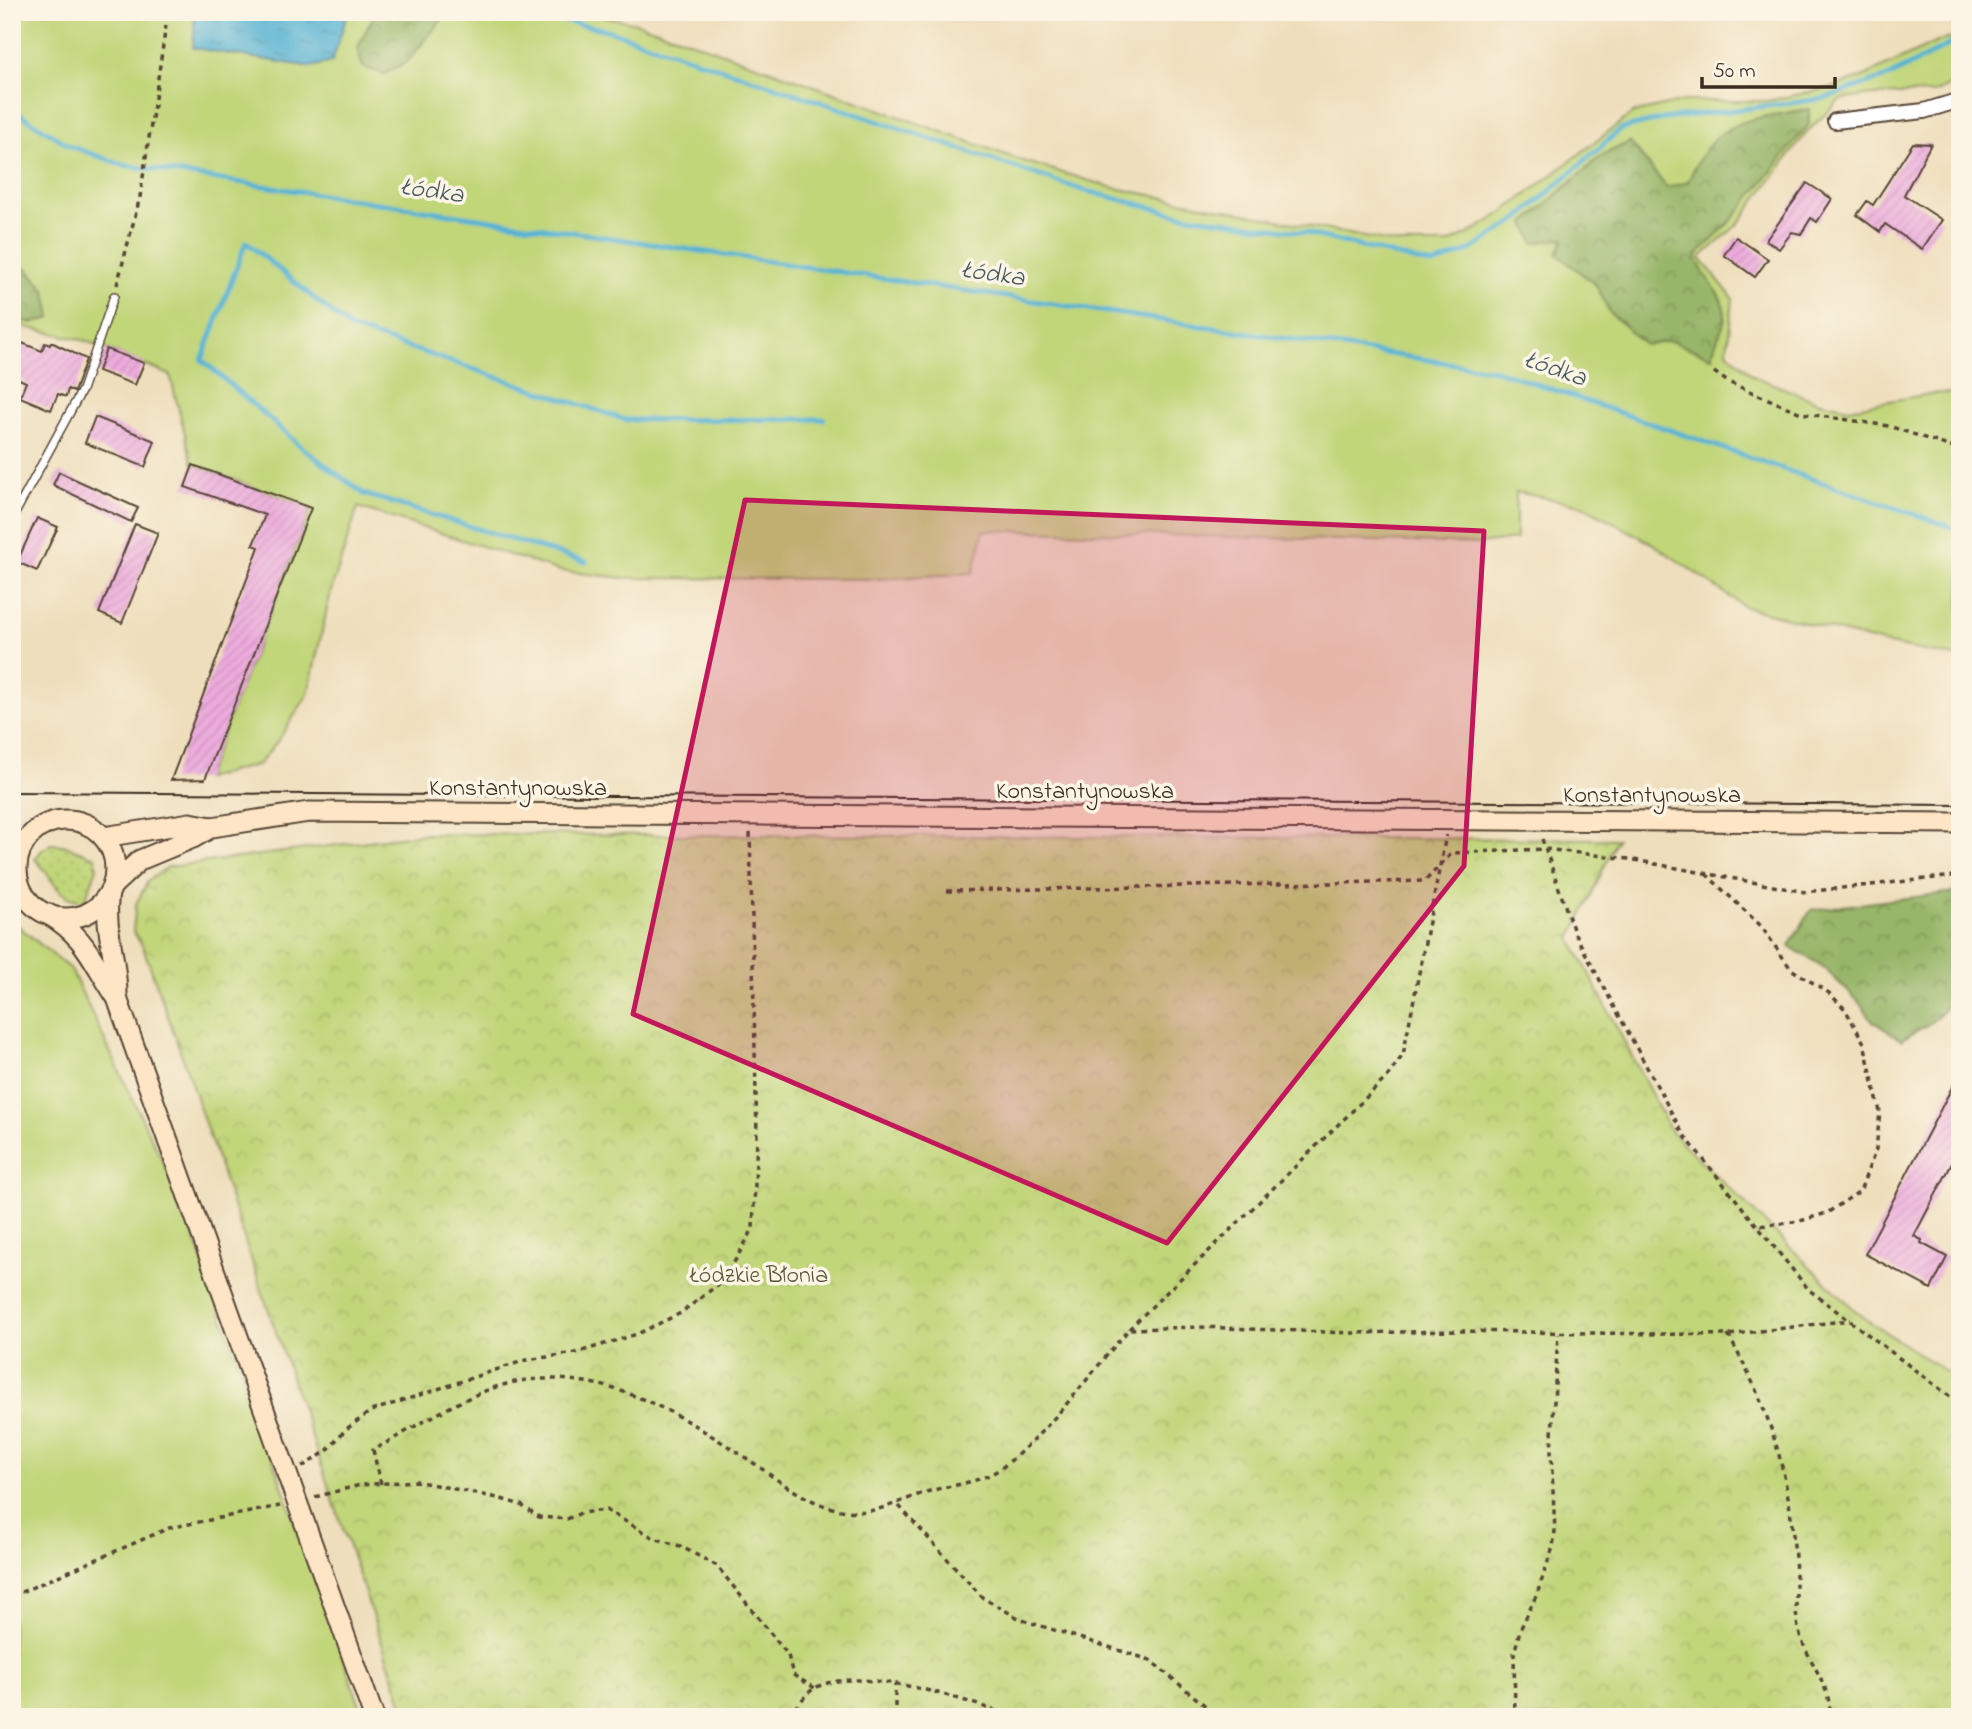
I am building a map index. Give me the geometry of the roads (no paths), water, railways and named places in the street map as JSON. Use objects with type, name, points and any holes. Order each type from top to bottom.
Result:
[{"type":"main road","name":"Konstantynowska","points":[[104,837],[190,823],[212,827],[309,812],[1960,823]]},
{"type":"main road","points":[[12,830],[75,820],[91,826],[104,837],[115,860],[106,910],[118,970],[117,998]]},
{"type":"main road","points":[[50,822],[35,830],[24,843],[15,871],[29,901],[69,928],[88,947],[117,998],[374,1717]]},
{"type":"main road","name":"Konstantynowska","points":[[111,889],[140,860],[212,827]]},
{"type":"main road","points":[[48,914],[63,918],[79,917],[99,906],[111,889]]},
{"type":"street","points":[[1835,121],[1924,111],[1960,100]]},
{"type":"lane","points":[[12,519],[82,390],[114,296]]},
{"type":"lane","points":[[12,496],[21,500]]},
{"type":"water","points":[[195,12],[348,12],[332,62],[311,67],[193,48]]},
{"type":"waterway","points":[[521,12],[607,30],[1079,189],[1181,215],[1307,233],[1433,265],[1471,250],[1517,220],[1621,129],[1663,119],[1822,99],[1890,76],[1954,42],[1960,42]]},
{"type":"waterway","name":"Łódka","points":[[12,109],[70,146],[123,165],[1496,370],[1960,530]]},
{"type":"waterway","points":[[586,562],[364,494],[304,449],[202,360],[246,242],[350,328],[626,420],[824,419]]},
{"type":"tram line","points":[[12,792],[1960,805]]},
{"type":"park label","name":"Łódzkie Błonia","points":[[759,1276]]}]
